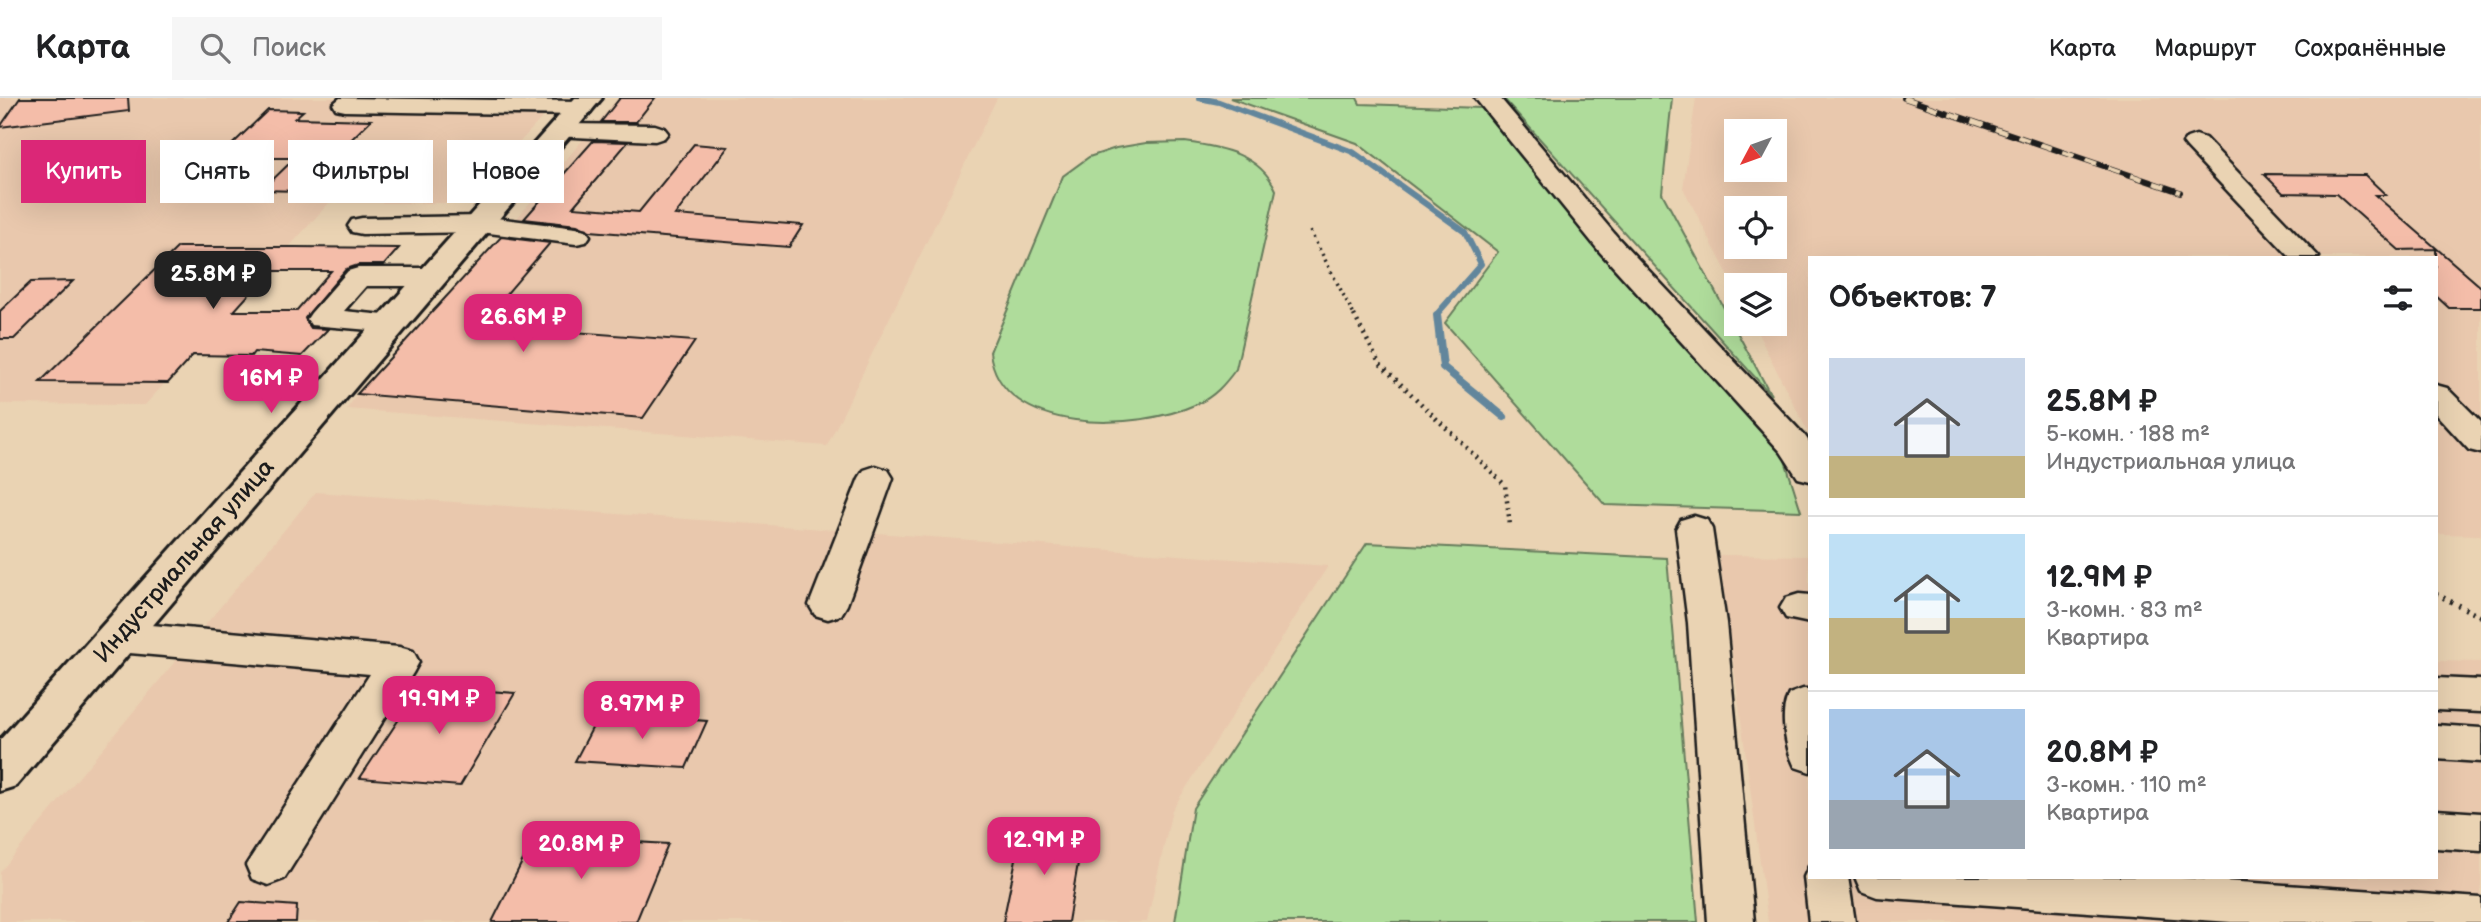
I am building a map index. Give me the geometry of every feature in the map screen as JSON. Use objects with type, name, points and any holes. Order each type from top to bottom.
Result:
[{"type":"main road","name":"Индустриальная улица","points":[[0,772],[296,430],[578,112]]},
{"type":"lane","points":[[1487,98],[1609,245],[1793,443],[1808,467]]},
{"type":"lane","points":[[345,104],[578,112],[655,133]]},
{"type":"lane","points":[[2196,143],[2304,256]]},
{"type":"lane","points":[[362,226],[481,224],[576,236]]},
{"type":"lane","points":[[393,323],[322,319],[358,277],[432,276]]},
{"type":"lane","points":[[2438,397],[2481,442]]},
{"type":"lane","points":[[828,605],[876,478]]},
{"type":"lane","points":[[1694,529],[1707,623],[1731,922]]},
{"type":"lane","points":[[118,637],[399,662],[268,866]]},
{"type":"lane","points":[[2438,694],[2481,696]]},
{"type":"lane","points":[[1808,705],[1802,705],[1808,742]]},
{"type":"lane","points":[[2438,742],[2481,745]]},
{"type":"lane","points":[[2438,829],[2481,832]]},
{"type":"lane","points":[[1826,879],[1832,922]]},
{"type":"lane","points":[[1910,879],[2290,902],[2481,919]]},
{"type":"path","points":[[1310,231],[1379,363],[1505,485],[1510,525]]},
{"type":"path","points":[[2438,595],[2481,617]]},
{"type":"shaded area","points":[[0,98],[560,98],[522,140],[447,140],[447,203],[433,203],[433,140],[288,140],[288,203],[329,203],[145,405],[0,404]]},
{"type":"shaded area","points":[[618,98],[997,98],[827,446],[347,409],[357,394],[530,203],[564,203],[564,162]]},
{"type":"shaded area","points":[[1696,98],[2481,98],[2481,535],[2438,534],[2438,256],[1808,256],[1808,432],[1759,336],[1787,336],[1787,273],[1727,273],[1683,188]]},
{"type":"shaded area","points":[[316,492],[1328,566],[1172,810],[1147,922],[0,922],[0,872]]},
{"type":"shaded area","points":[[1719,555],[1808,556],[1808,879],[2438,879],[2438,661],[2481,662],[2481,922],[1768,922]]},
{"type":"green space","points":[[1230,98],[1357,98],[1360,104],[1482,108],[1783,454],[1801,511],[1605,505],[1445,323],[1498,252],[1357,143]]},
{"type":"green space","points":[[1503,98],[1672,98],[1662,193],[1724,308],[1724,336],[1739,336],[1771,395]]},
{"type":"green space","points":[[1185,142],[1225,150],[1250,160],[1269,178],[1276,190],[1236,369],[1209,398],[1172,413],[1141,419],[1108,422],[1075,420],[1044,413],[1018,400],[999,380],[990,352],[1063,176],[1089,157],[1116,148],[1146,143]]},
{"type":"green space","points":[[1367,543],[1667,558],[1698,922],[1175,922],[1193,808]]},
{"type":"building","points":[[20,98],[128,98],[129,111],[0,127]]},
{"type":"building","points":[[620,98],[655,98],[636,122],[601,122]]},
{"type":"building","points":[[268,110],[303,111],[295,118],[371,120],[351,140],[288,140],[288,158],[274,158],[274,140],[237,140]]},
{"type":"building","points":[[593,141],[628,142],[573,207],[639,212],[694,144],[728,147],[675,215],[803,225],[789,247],[590,231],[577,225],[524,219],[538,203],[564,203],[564,174]]},
{"type":"building","points":[[288,165],[288,191],[274,190],[274,178]]},
{"type":"building","points":[[2264,174],[2365,175],[2386,195],[2375,195],[2481,287],[2481,308],[2449,308],[2438,298],[2436,249],[2399,250],[2336,194],[2283,193]]},
{"type":"building","points":[[501,237],[550,243],[480,325],[695,341],[643,418],[357,394]]},
{"type":"building","points":[[178,247],[399,248],[384,265],[358,265],[346,269],[305,318],[311,328],[328,329],[302,356],[254,352],[251,356],[193,355],[168,383],[40,382]],"holes":[[[270,271],[331,271],[296,311],[234,311]]]},
{"type":"building","points":[[73,281],[14,339],[0,339],[0,311],[31,282]]},
{"type":"building","points":[[421,686],[515,693],[460,786],[360,778]]},
{"type":"building","points":[[600,713],[707,721],[686,768],[575,761]]},
{"type":"building","points":[[1022,830],[1083,834],[1068,922],[1003,922]]},
{"type":"building","points":[[535,836],[668,844],[636,922],[492,922]]},
{"type":"building","points":[[241,902],[297,906],[296,922],[228,922]]},
{"type":"waterway","points":[[1199,98],[1219,102],[1353,152],[1465,232],[1481,264],[1437,315]]},
{"type":"waterway","points":[[1437,315],[1443,367],[1504,417]]},
{"type":"railway","points":[[1904,98],[2180,192]]}]
